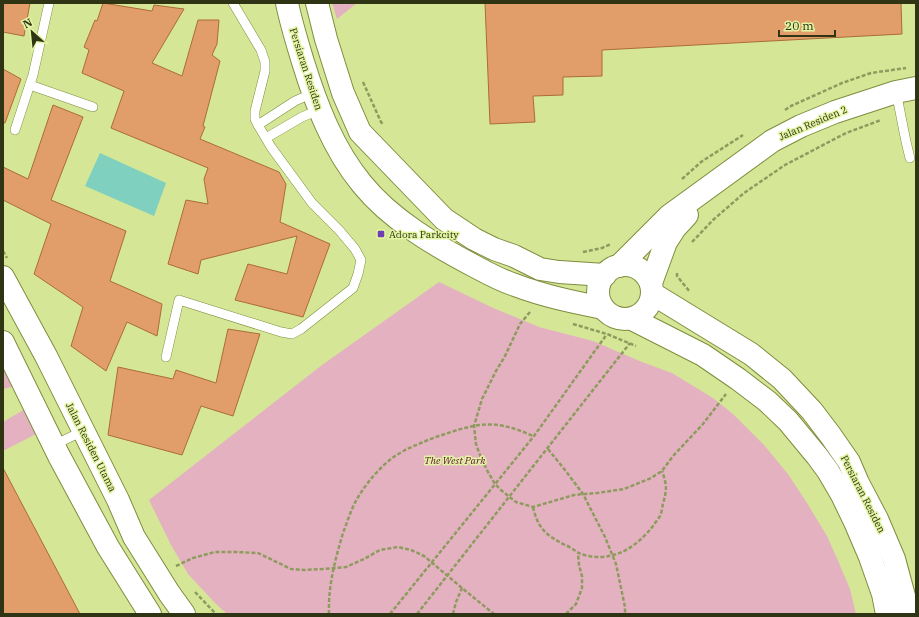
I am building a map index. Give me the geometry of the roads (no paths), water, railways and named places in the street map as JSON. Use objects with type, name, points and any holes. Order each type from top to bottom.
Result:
[{"type":"street","name":"Persiaran Residen","points":[[287,3],[316,101],[336,146],[361,184],[381,205],[423,237],[461,259],[513,285],[571,302],[603,308]]},
{"type":"street","points":[[317,3],[326,39],[343,93],[360,132],[444,219],[474,239],[540,269],[559,272],[612,270],[629,265],[639,268],[647,274],[652,289],[651,303],[647,310],[640,316],[632,319],[616,318],[611,316],[603,308],[599,300],[598,291],[600,282],[612,270]]},
{"type":"street","name":"Jalan Residen 2","points":[[612,270],[669,216],[772,141],[801,126],[835,112],[906,90]]},
{"type":"street","name":"Jalan Residen 2","points":[[652,289],[666,242],[675,228],[690,213],[701,194]]},
{"type":"street","name":"Jalan Residen Utama","points":[[3,277],[46,356],[118,500],[134,536],[169,593],[184,614]]},
{"type":"street","name":"Persiaran Residen","points":[[652,289],[751,354],[782,378],[812,411],[849,462],[877,519],[894,559],[908,614]]},
{"type":"street","name":"Persiaran Residen","points":[[632,319],[703,355],[767,401],[788,421],[828,471],[842,495],[870,557],[883,594],[887,614]]},
{"type":"street","points":[[3,342],[54,446],[108,547],[150,614]]},
{"type":"lane","points":[[15,130],[30,85],[48,3]]},
{"type":"lane","points":[[166,357],[179,300],[281,332],[292,334],[302,329],[353,288],[361,260],[339,230],[312,203],[271,147],[255,119],[255,111],[265,71],[265,62],[262,50],[233,3]]},
{"type":"lane","points":[[30,85],[93,107]]},
{"type":"lane","points":[[906,90],[901,115],[910,158]]},
{"type":"lane","points":[[258,125],[295,101],[316,101]]},
{"type":"lane","points":[[266,138],[302,117],[316,101]]},
{"type":"lane","points":[[54,446],[83,431]]},
{"type":"water","points":[[100,153],[166,183],[154,216],[85,186]]},
{"type":"place","name":"Adora Parkcity","points":[[381,234]]},
{"type":"park label","name":"The West Park","points":[[455,460]]}]
